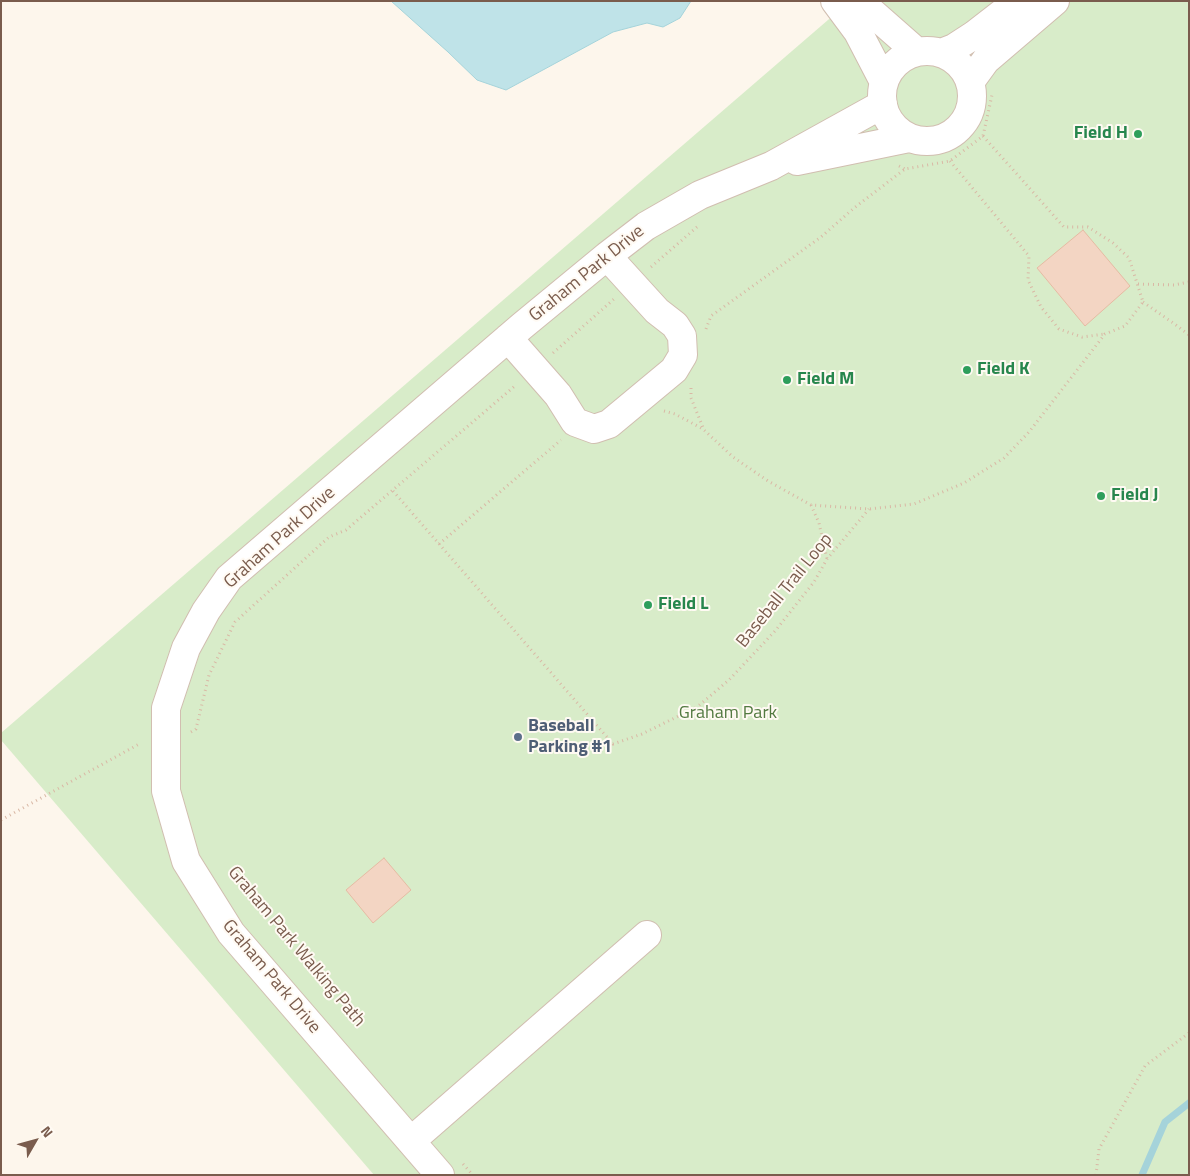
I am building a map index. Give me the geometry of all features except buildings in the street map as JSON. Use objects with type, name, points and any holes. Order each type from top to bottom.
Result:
[{"type":"street","points":[[835,1],[858,32],[884,93],[886,115],[892,124],[909,138]]},
{"type":"street","points":[[859,1],[929,53],[951,58],[981,88]]},
{"type":"street","name":"Graham Park Drive","points":[[450,1168],[411,1141],[230,933],[186,861],[166,791],[173,739],[166,708],[186,648],[206,611],[229,578],[508,338],[607,256],[646,226],[700,195],[771,166],[884,93],[892,68],[903,58],[954,48],[1018,1]]},
{"type":"street","points":[[981,88],[986,60],[1054,1]]},
{"type":"street","name":"Graham Park Drive","points":[[771,166],[909,138],[922,141],[947,137],[958,130],[966,120],[971,108],[972,95],[981,88]]},
{"type":"street","points":[[508,338],[558,395],[575,422],[594,429],[609,424],[674,370],[683,355],[682,336],[675,325],[657,311],[607,256]]},
{"type":"street","points":[[411,1141],[647,934]]},
{"type":"path","points":[[981,88],[983,136],[1064,226],[1088,227],[1113,243],[1124,253],[1128,258],[1143,302],[1189,335]]},
{"type":"path","points":[[983,136],[950,161],[1029,256],[1028,280],[1041,307],[1059,330],[1082,338],[1106,334],[1125,326],[1143,302]]},
{"type":"path","points":[[1138,284],[1174,285],[1189,282]]},
{"type":"path","points":[[658,410],[675,414],[704,430],[733,457],[768,481],[811,505],[869,509],[914,504],[964,483],[1004,458],[1029,432],[1106,334]]},
{"type":"path","points":[[691,383],[691,398],[704,430]]},
{"type":"path","name":"Baseball Trail Loop","points":[[173,739],[196,729],[209,675],[235,622],[329,537],[346,530],[392,491],[613,744],[642,734],[697,708],[729,680],[775,631],[814,582],[827,559],[869,509]]},
{"type":"path","points":[[811,505],[819,523],[827,559]]},
{"type":"path","points":[[1,820],[151,738],[173,739]]},
{"type":"path","points":[[1096,1175],[1099,1149],[1145,1066],[1189,1034]]},
{"type":"path","points":[[450,1168],[472,1175]]},
{"type":"green space","name":"Graham Park","points":[[850,1],[1189,1],[1189,1175],[374,1175],[1,740],[1,733]]},
{"type":"water","points":[[391,1],[691,1],[680,18],[663,27],[647,23],[613,32],[506,90],[477,80]]},
{"type":"waterway","points":[[1142,1175],[1165,1122],[1189,1103]]},
{"type":"place","name":"Field H","points":[[1138,134]]},
{"type":"place","name":"Field K","points":[[967,370]]},
{"type":"place","name":"Field M","points":[[787,380]]},
{"type":"place","name":"Field J","points":[[1101,496]]},
{"type":"place","name":"Field L","points":[[648,605]]},
{"type":"place","name":"Baseball Parking #1","points":[[518,737]]}]
